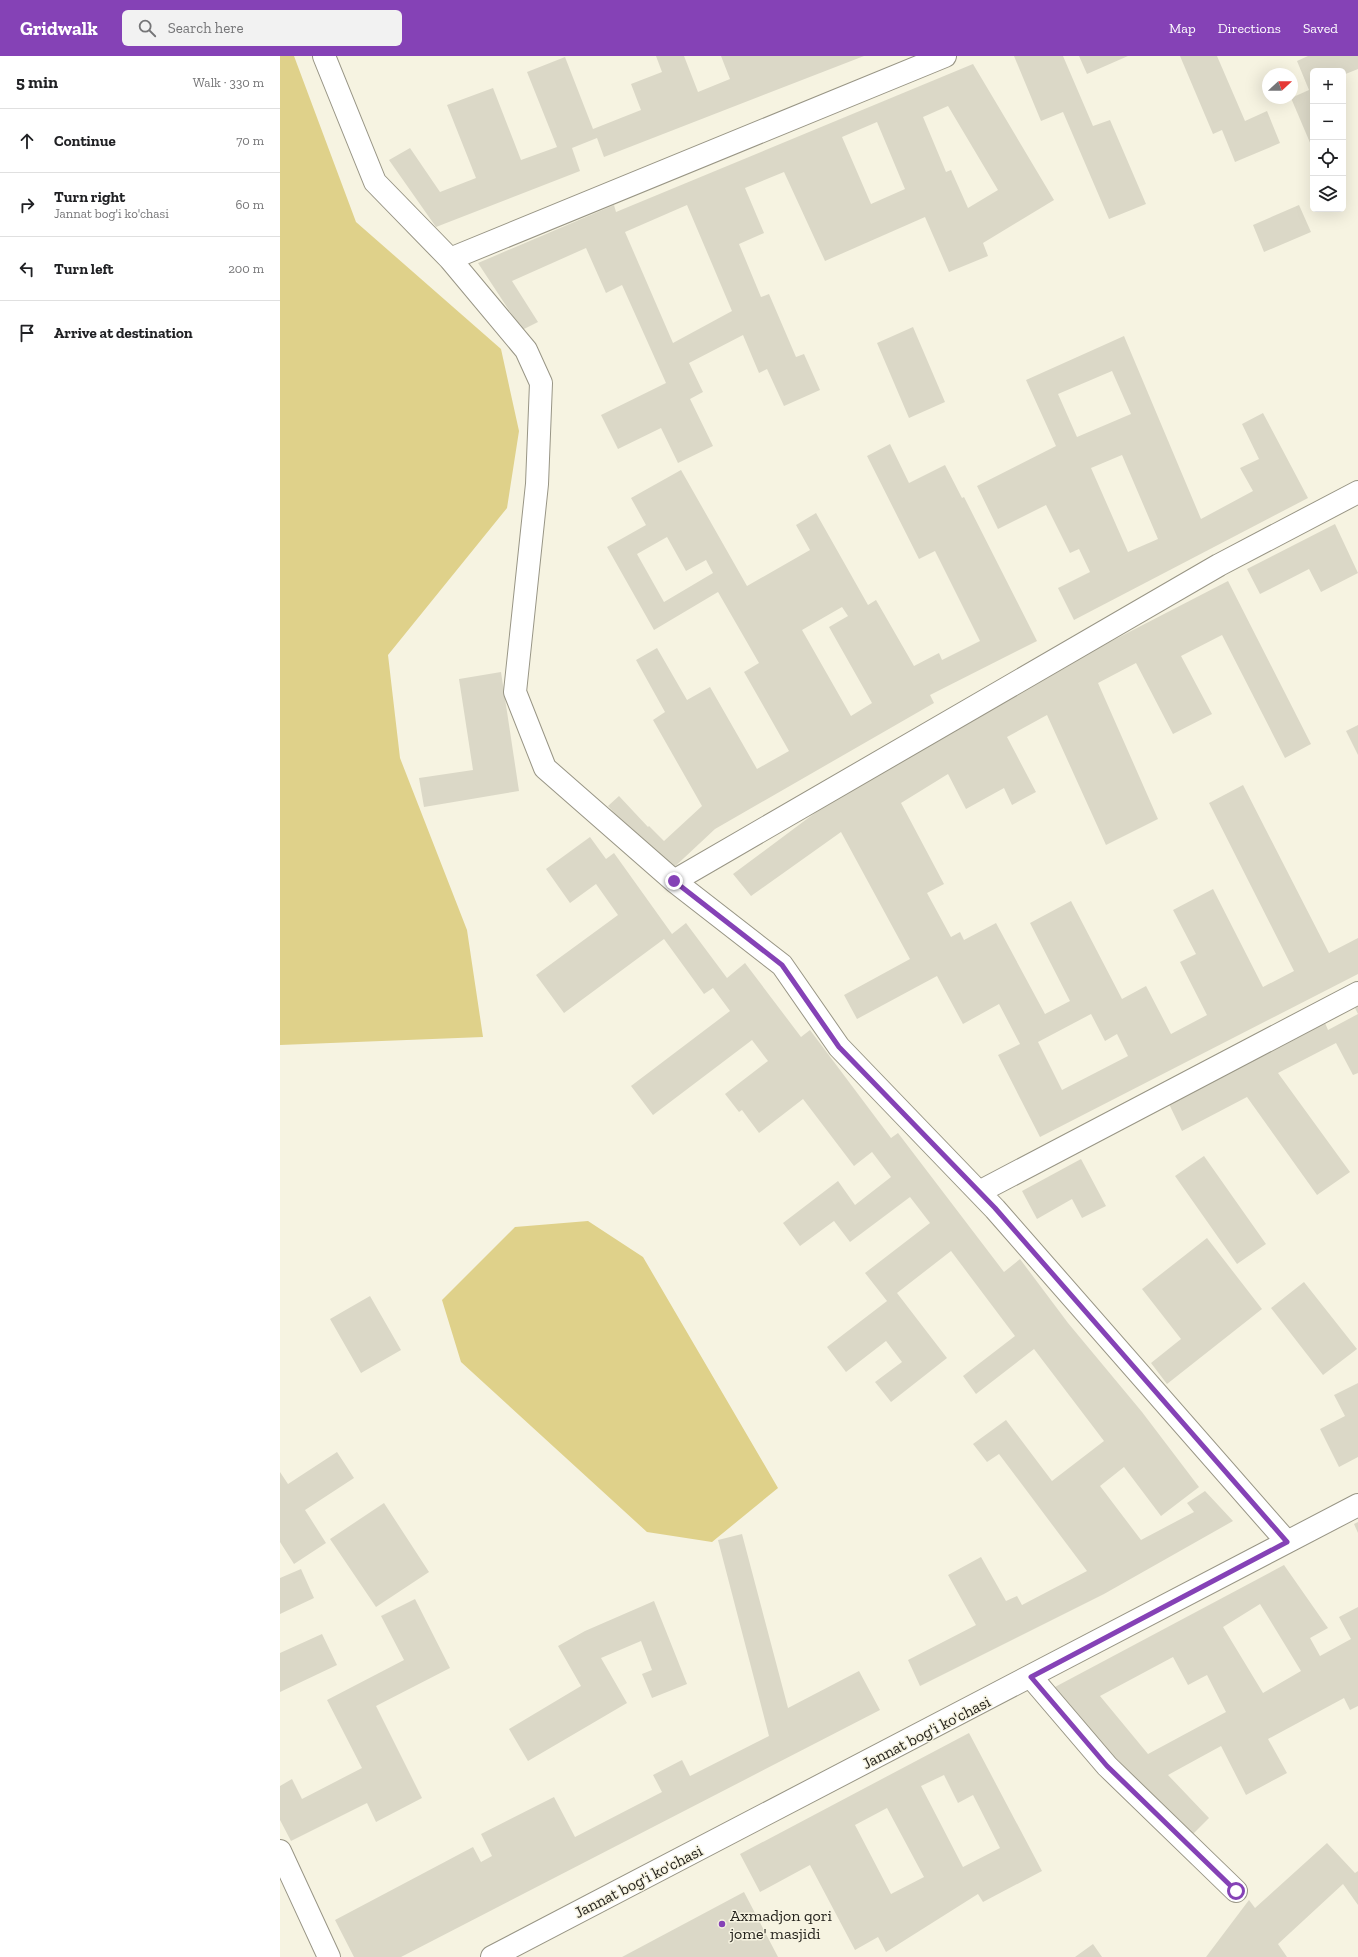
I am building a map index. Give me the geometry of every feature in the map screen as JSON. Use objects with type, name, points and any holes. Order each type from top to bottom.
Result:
[{"type":"street","points":[[324,56],[376,182],[450,259],[526,350],[541,383],[537,484],[515,692],[545,768],[674,881],[782,965],[839,1047],[979,1192],[1287,1542]]},
{"type":"street","points":[[450,259],[945,56]]},
{"type":"street","points":[[674,881],[1219,565],[1358,492]]},
{"type":"street","points":[[979,1192],[1358,993]]},
{"type":"street","name":"Jannat bog'i ko'chasi","points":[[492,1957],[1358,1505]]},
{"type":"street","points":[[1031,1677],[1107,1766],[1236,1891]]},
{"type":"street","points":[[280,1851],[329,1957]]},
{"type":"shaded area","points":[[280,56],[294,56],[356,222],[501,349],[519,431],[507,508],[388,655],[400,758],[467,930],[483,1037],[280,1045]]},
{"type":"shaded area","points":[[588,1221],[643,1257],[778,1488],[712,1542],[647,1532],[461,1362],[442,1300],[515,1227]]},
{"type":"building","points":[[656,56],[684,56],[698,92],[730,79],[721,56],[864,56],[604,157],[597,138],[572,148],[580,171],[436,227],[389,160],[410,148],[440,192],[476,178],[447,105],[493,88],[521,160],[557,147],[527,72],[565,57],[593,129],[641,110],[631,84],[662,72]]},
{"type":"building","points":[[1014,56],[1063,56],[1093,126],[1110,120],[1146,204],[1109,219],[1063,112],[1041,121]]},
{"type":"building","points":[[1079,56],[1128,56],[1087,74]]},
{"type":"building","points":[[1180,56],[1217,56],[1245,121],[1267,111],[1280,143],[1235,162],[1222,130],[1213,134]]},
{"type":"building","points":[[1308,56],[1358,56],[1358,69],[1346,74],[1346,68],[1310,68],[1310,143],[1294,104],[1298,104],[1298,95],[1309,90],[1297,61]]},
{"type":"building","points":[[973,64],[1054,200],[983,243],[988,256],[949,272],[925,217],[825,261],[784,172],[745,188],[764,233],[739,244],[761,297],[769,294],[796,357],[804,354],[820,390],[784,406],[767,369],[759,373],[743,335],[689,363],[703,392],[690,399],[713,446],[678,463],[661,428],[618,449],[601,415],[666,383],[622,285],[606,293],[586,248],[512,281],[538,322],[522,330],[478,263],[614,205],[616,212]],"holes":[[[948,106],[998,190],[968,208],[951,170],[946,172],[923,117]],[[877,122],[905,189],[871,204],[842,137]],[[687,205],[732,311],[673,343],[625,232]]]},
{"type":"building","points":[[1299,205],[1311,232],[1264,252],[1253,225]]},
{"type":"building","points":[[913,327],[945,402],[909,418],[877,343]]},
{"type":"building","points":[[1124,336],[1201,519],[1253,491],[1240,468],[1259,459],[1242,424],[1263,413],[1308,498],[1074,620],[1058,588],[1090,572],[1079,549],[1070,553],[1046,505],[998,529],[977,486],[1056,446],[1026,380]],"holes":[[[1112,371],[1131,414],[1077,437],[1058,394]],[[1122,455],[1158,539],[1128,552],[1091,468]]]},
{"type":"building","points":[[890,444],[909,483],[945,465],[962,498],[964,497],[1037,641],[930,695],[934,703],[715,829],[669,872],[608,806],[619,796],[648,827],[649,826],[664,841],[702,806],[653,720],[665,712],[636,660],[657,648],[687,700],[710,687],[757,769],[789,751],[744,672],[759,663],[718,592],[654,630],[607,547],[646,525],[631,498],[681,470],[747,586],[810,550],[796,525],[816,513],[868,605],[876,600],[914,666],[939,653],[942,660],[980,641],[935,551],[919,559],[867,456]],"holes":[[[667,537],[686,571],[706,560],[713,573],[664,602],[637,554]],[[842,607],[848,616],[829,627],[872,703],[851,716],[802,630]]]},
{"type":"building","points":[[1335,524],[1358,573],[1321,592],[1309,569],[1260,594],[1247,569]]},
{"type":"building","points":[[1228,581],[1311,744],[1285,758],[1222,635],[1181,656],[1212,714],[1173,734],[1136,663],[1098,683],[1158,819],[1106,845],[1047,715],[1007,737],[1036,792],[1012,805],[1004,788],[966,809],[948,774],[901,803],[944,884],[927,893],[951,937],[960,932],[964,940],[996,923],[1045,1014],[1070,1001],[1030,923],[1071,901],[1122,999],[1146,986],[1171,1034],[1207,1015],[1180,962],[1196,954],[1173,910],[1213,889],[1263,987],[1294,971],[1209,803],[1243,785],[1329,953],[1358,938],[1358,974],[1040,1137],[998,1055],[1020,1044],[999,1004],[963,1024],[937,976],[857,1019],[844,995],[910,959],[841,832],[751,896],[733,874],[827,804],[867,782],[968,719],[1071,662]],"holes":[[[1091,1014],[1105,1041],[1117,1034],[1128,1056],[1062,1090],[1038,1042]]]},
{"type":"building","points":[[501,672],[519,791],[424,807],[419,778],[473,770],[459,679]]},
{"type":"building","points":[[1358,725],[1358,755],[1346,731]]},
{"type":"building","points":[[590,837],[606,859],[614,853],[672,934],[686,923],[727,978],[745,963],[801,1037],[810,1030],[891,1138],[898,1133],[1004,1272],[1020,1259],[1068,1323],[1142,1412],[1199,1487],[1161,1516],[1124,1467],[1100,1486],[1141,1540],[1194,1512],[1187,1503],[1205,1491],[1233,1521],[1104,1594],[920,1686],[908,1660],[976,1625],[948,1575],[981,1557],[1006,1601],[1017,1596],[1022,1605],[1087,1571],[999,1454],[987,1462],[973,1444],[1006,1420],[1052,1481],[1104,1441],[1034,1349],[976,1394],[963,1376],[1015,1336],[951,1251],[897,1293],[947,1358],[891,1402],[875,1382],[902,1362],[886,1341],[846,1372],[827,1347],[887,1301],[865,1273],[930,1223],[910,1197],[850,1242],[834,1221],[800,1246],[783,1223],[838,1181],[855,1205],[891,1177],[872,1152],[854,1166],[803,1099],[759,1133],[742,1110],[739,1112],[725,1094],[768,1061],[752,1040],[653,1115],[631,1086],[730,1011],[713,988],[704,994],[664,939],[564,1013],[536,975],[618,915],[596,884],[570,903],[546,869]]},
{"type":"building","points":[[1358,1006],[1358,1014],[1355,1008]]},
{"type":"building","points":[[1358,1014],[1358,1073],[1353,1075],[1336,1043],[1278,1073],[1350,1172],[1317,1195],[1247,1097],[1182,1131],[1169,1104],[1325,1023],[1328,1030]]},
{"type":"building","points":[[1204,1156],[1266,1244],[1237,1264],[1175,1176]]},
{"type":"building","points":[[1081,1159],[1106,1206],[1082,1218],[1072,1199],[1037,1219],[1022,1191]]},
{"type":"building","points":[[1207,1238],[1262,1309],[1167,1384],[1151,1363],[1181,1339],[1142,1289]]},
{"type":"building","points":[[1304,1282],[1357,1349],[1323,1375],[1271,1308]]},
{"type":"building","points":[[370,1296],[401,1350],[361,1373],[330,1319]]},
{"type":"building","points":[[1358,1383],[1358,1457],[1339,1467],[1320,1429],[1345,1416],[1334,1395]]},
{"type":"building","points":[[337,1452],[354,1478],[305,1510],[326,1543],[294,1564],[280,1542],[280,1472],[288,1484]]},
{"type":"building","points":[[384,1503],[429,1572],[376,1607],[330,1539]]},
{"type":"building","points":[[1358,1522],[1358,1533],[1354,1524]]},
{"type":"building","points":[[742,1534],[788,1708],[859,1671],[880,1710],[401,1957],[354,1957],[335,1920],[473,1847],[481,1862],[492,1856],[481,1834],[554,1797],[575,1837],[662,1792],[653,1775],[682,1760],[690,1776],[769,1736],[718,1540]]},
{"type":"building","points":[[1284,1565],[1328,1628],[1310,1638],[1320,1656],[1351,1639],[1339,1617],[1358,1607],[1358,1706],[1350,1710],[1344,1698],[1268,1739],[1287,1773],[1246,1795],[1221,1746],[1168,1775],[1209,1818],[1189,1838],[1126,1772],[1055,1687]],"holes":[[[1260,1604],[1301,1671],[1263,1693],[1223,1627]],[[1173,1657],[1188,1685],[1207,1675],[1226,1712],[1148,1754],[1100,1696]]]},
{"type":"building","points":[[301,1569],[314,1598],[280,1614],[280,1578]]},
{"type":"building","points":[[415,1599],[450,1668],[376,1706],[422,1798],[376,1822],[367,1803],[291,1841],[280,1820],[280,1786],[292,1779],[302,1799],[362,1768],[327,1700],[404,1660],[381,1616]]},
{"type":"building","points":[[654,1601],[687,1684],[652,1698],[642,1674],[652,1670],[641,1641],[601,1658],[627,1703],[528,1761],[509,1729],[581,1686],[558,1646],[585,1631]]},
{"type":"building","points":[[322,1634],[337,1665],[280,1692],[280,1653]]},
{"type":"building","points":[[969,1733],[1042,1871],[983,1902],[978,1894],[886,1952],[878,1937],[855,1950],[810,1865],[760,1892],[740,1854]],"holes":[[[944,1775],[958,1803],[973,1795],[1000,1848],[963,1867],[921,1786]],[[887,1808],[924,1877],[891,1894],[855,1825]]]},
{"type":"building","points":[[1327,1843],[1355,1873],[1358,1871],[1358,1905],[1343,1884],[1278,1944],[1287,1957],[1206,1957],[1249,1900],[1255,1908]]},
{"type":"building","name":"Axmadjon qori jome' masjidi","points":[[744,1892],[778,1957],[622,1957]]},
{"type":"building","points":[[1093,1944],[1102,1957],[1075,1957]]},
{"type":"place","name":"Axmadjon qori jome' masjidi","points":[[722,1924]]},
{"type":"route","points":[[674,881],[782,965],[839,1047],[995,1208],[1287,1542],[1031,1677],[1107,1766],[1236,1891]]}]
